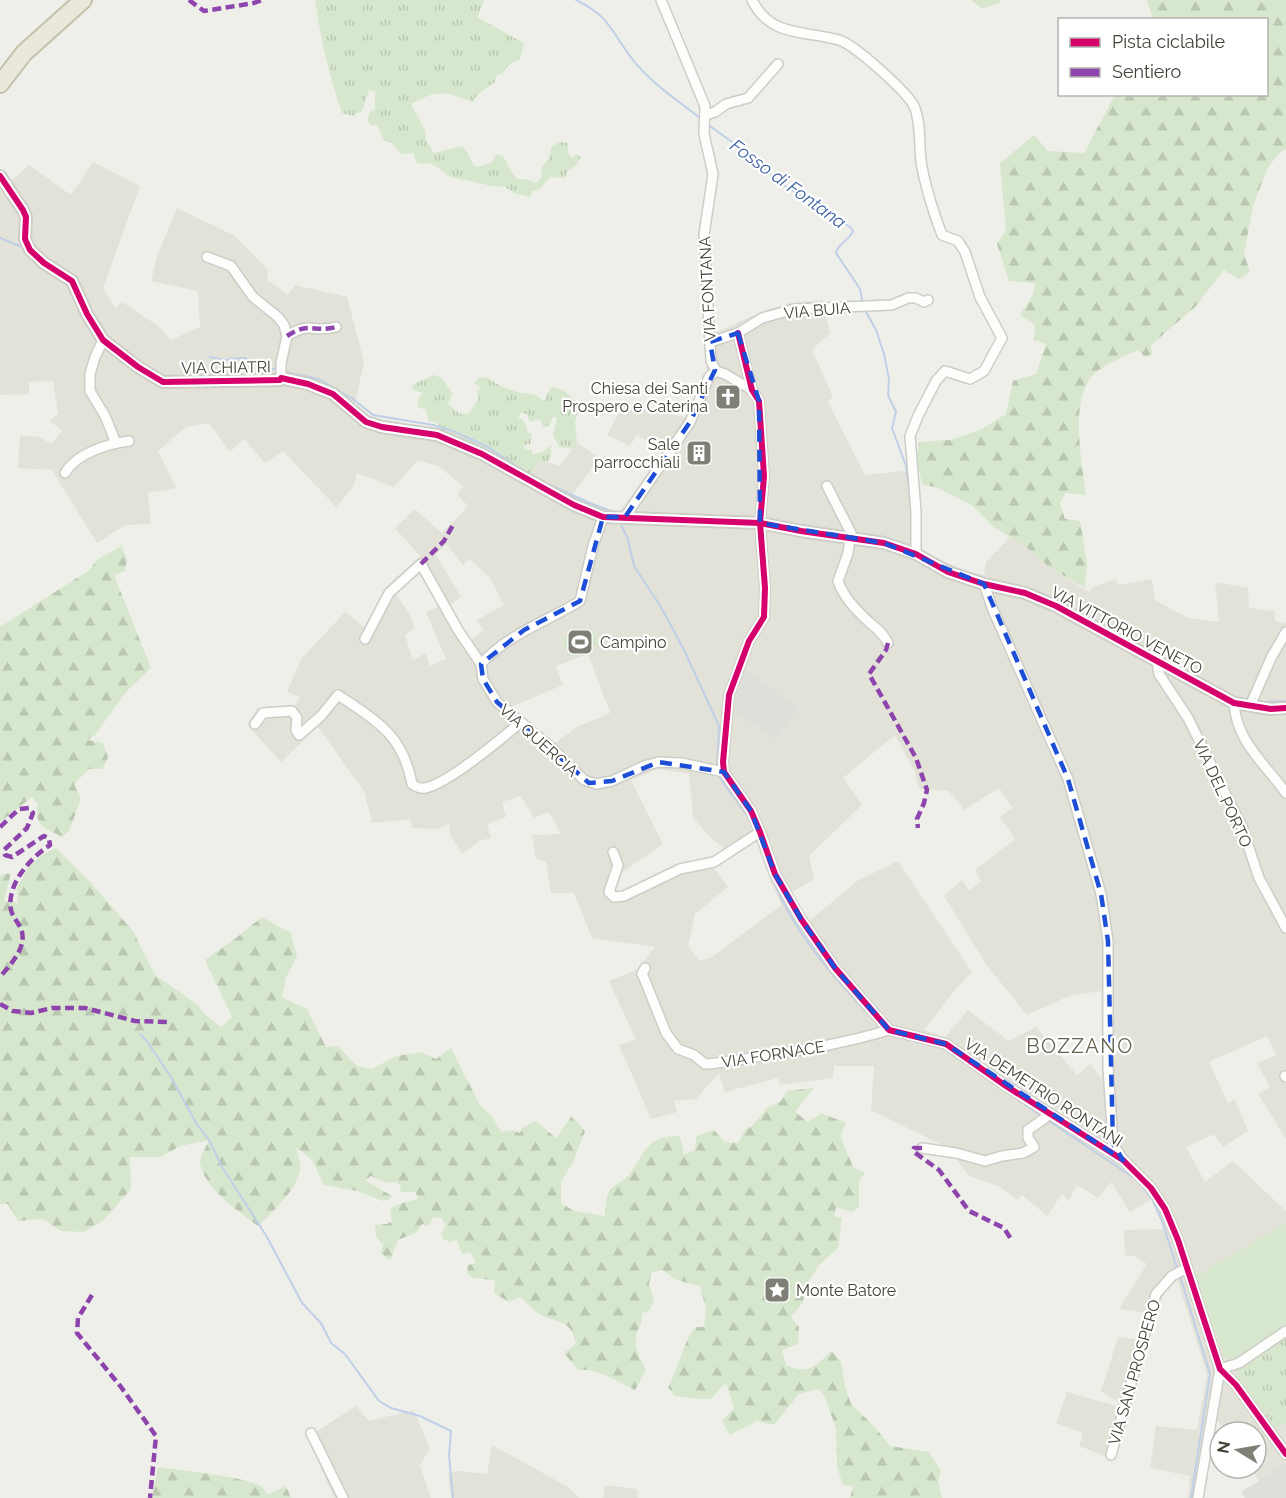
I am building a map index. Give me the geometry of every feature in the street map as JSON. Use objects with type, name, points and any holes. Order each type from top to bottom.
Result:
[{"type":"highway","points":[[0,65],[22,40],[67,0]]},
{"type":"highway","points":[[0,84],[24,53],[83,0]]},
{"type":"street","name":"VIA FONTANA","points":[[662,0],[705,106],[704,134],[713,174],[704,235],[711,361],[716,371]]},
{"type":"street","points":[[752,0],[768,22],[780,29],[841,41],[869,60],[905,94],[914,107],[927,191],[942,235],[958,241],[965,252],[980,297],[1002,338],[984,371],[970,379],[945,371],[936,381],[910,436],[916,512],[916,554]]},
{"type":"street","points":[[705,120],[726,104],[748,98],[778,64]]},
{"type":"street","name":"VIA CHIATRI","points":[[0,176],[26,217],[25,239],[30,250],[72,280],[87,314],[103,340],[138,367],[163,382],[280,380],[281,376],[308,384],[333,394],[366,422],[382,427],[437,435],[482,454],[574,505],[616,518]]},
{"type":"street","points":[[207,256],[231,266],[253,297],[278,317],[284,325],[288,336],[281,363],[281,376]]},
{"type":"street","name":"VIA BUIA","points":[[710,342],[738,333],[762,318],[795,309],[891,305],[908,298],[916,298],[924,302],[928,300]]},
{"type":"street","points":[[288,336],[302,327],[326,330],[336,327]]},
{"type":"street","name":"VIA FONTANA","points":[[738,333],[752,390],[759,401],[761,418],[764,476],[760,524]]},
{"type":"street","points":[[103,340],[90,374],[90,391],[105,416],[116,443]]},
{"type":"street","points":[[481,664],[491,653],[524,630],[580,601],[593,546],[690,422],[709,377],[716,371],[721,372],[752,390]]},
{"type":"street","points":[[65,473],[70,465],[84,456],[116,443],[129,441]]},
{"type":"street","points":[[827,486],[851,537],[838,581],[841,590],[853,607],[885,636],[888,643]]},
{"type":"street","name":"VIA VITTORIO VENETO","points":[[616,518],[760,524],[884,543],[916,554],[948,572],[984,584],[1025,593],[1056,606],[1234,703],[1271,709],[1286,708]]},
{"type":"street","points":[[760,524],[765,588],[764,617],[749,641],[729,695],[723,762],[719,770],[751,811],[775,874],[801,919],[835,968],[887,1031]]},
{"type":"street","name":"VIA QUERCIA","points":[[365,639],[389,593],[421,564],[458,630],[481,664],[483,679],[497,702],[552,748],[589,783],[612,781],[644,766],[659,762],[719,770]]},
{"type":"street","points":[[984,584],[993,610],[1068,779],[1101,894],[1108,941],[1108,1067],[1113,1144],[1123,1160]]},
{"type":"street","points":[[1250,706],[1271,658],[1286,632]]},
{"type":"street","name":"VIA DEL PORTO","points":[[1157,660],[1159,674],[1188,718],[1242,827],[1259,878],[1286,928]]},
{"type":"street","points":[[255,724],[263,713],[292,711],[297,718],[296,730],[299,735],[321,716],[338,695],[371,717],[398,742],[408,764],[412,784],[418,788],[425,788],[444,780],[520,723]]},
{"type":"street","points":[[1234,703],[1240,731],[1249,748],[1270,770],[1286,793]]},
{"type":"street","points":[[613,852],[618,865],[609,892],[614,897],[624,896],[680,869],[714,862],[758,834]]},
{"type":"street","name":"VIA FORNACE","points":[[645,968],[642,974],[666,1033],[678,1049],[705,1064],[796,1052],[887,1031]]},
{"type":"street","name":"VIA DEMETRIO RONTANI","points":[[887,1031],[916,1035],[946,1044],[1044,1117],[1132,1167],[1151,1188],[1165,1209],[1178,1240],[1182,1270],[1220,1369],[1236,1384],[1286,1454]]},
{"type":"street","points":[[922,1148],[948,1151],[985,1161],[1023,1153],[1034,1147],[1028,1138],[1028,1130],[1044,1117]]},
{"type":"street","name":"VIA SAN PROSPERO","points":[[1111,1455],[1150,1309],[1156,1294],[1172,1276],[1182,1270]]},
{"type":"street","points":[[1198,1498],[1220,1369],[1239,1363],[1286,1331]]},
{"type":"street","points":[[311,1433],[343,1498]]},
{"type":"highlighted area","points":[[738,333],[759,401],[760,523],[884,543],[984,584],[1068,779],[1101,894],[1108,941],[1113,1144],[1123,1160],[946,1044],[889,1030],[835,968],[801,919],[775,874],[751,811],[724,772],[659,762],[612,781],[589,783],[497,702],[483,679],[481,664],[524,630],[580,601],[603,517],[625,517],[690,422],[715,370],[710,342]]},
{"type":"shaded area","points":[[93,162],[140,186],[103,288],[116,309],[122,302],[157,325],[171,340],[200,327],[198,291],[151,281],[157,256],[177,208],[235,236],[268,270],[267,280],[288,295],[295,285],[347,297],[364,362],[355,404],[368,415],[385,424],[438,430],[461,437],[530,475],[541,460],[560,466],[577,443],[600,458],[572,495],[605,511],[619,512],[664,451],[637,435],[630,446],[607,435],[623,405],[685,417],[707,375],[704,338],[763,311],[790,303],[822,300],[830,333],[812,350],[833,397],[828,402],[865,475],[915,470],[919,551],[966,571],[984,575],[986,562],[1010,537],[1025,546],[1049,567],[1089,592],[1093,587],[1116,579],[1118,585],[1152,579],[1155,600],[1188,618],[1219,622],[1215,582],[1248,588],[1249,608],[1275,611],[1275,621],[1286,623],[1286,1139],[1258,1094],[1270,1087],[1257,1063],[1276,1055],[1267,1036],[1209,1062],[1228,1103],[1235,1100],[1248,1131],[1223,1147],[1214,1134],[1186,1147],[1205,1182],[1233,1161],[1286,1211],[1286,1335],[1277,1429],[1286,1423],[1286,1498],[1245,1498],[1258,1480],[1268,1480],[1268,1420],[1217,1420],[1216,1418],[1216,1420],[1208,1420],[1208,1471],[1204,1498],[1188,1498],[1190,1476],[1150,1468],[1156,1426],[1197,1430],[1207,1374],[1177,1279],[1174,1279],[1157,1306],[1115,1460],[1079,1446],[1083,1433],[1056,1423],[1067,1392],[1117,1406],[1117,1401],[1101,1391],[1118,1337],[1141,1340],[1147,1313],[1119,1309],[1147,1264],[1136,1257],[1125,1255],[1124,1230],[1166,1229],[1152,1199],[1130,1212],[1111,1182],[1098,1198],[1077,1185],[1069,1200],[1062,1194],[1047,1216],[1022,1195],[1017,1200],[1000,1187],[969,1176],[948,1148],[871,1110],[874,1066],[834,1066],[833,1078],[780,1085],[778,1078],[725,1092],[719,1073],[696,1099],[674,1101],[677,1112],[651,1119],[619,1045],[636,1040],[609,981],[638,969],[655,947],[592,938],[574,893],[551,893],[546,862],[536,859],[532,835],[561,834],[549,812],[534,818],[521,796],[502,802],[506,817],[487,824],[491,838],[479,841],[462,854],[451,837],[449,824],[437,829],[412,828],[411,819],[372,823],[364,791],[318,727],[281,762],[247,725],[257,708],[296,705],[300,697],[287,692],[301,659],[345,612],[364,627],[386,587],[420,556],[395,528],[415,509],[442,533],[468,506],[457,494],[463,486],[438,466],[418,460],[394,487],[357,473],[353,487],[336,507],[283,451],[265,463],[244,439],[230,452],[209,423],[186,427],[158,451],[176,488],[148,493],[151,524],[125,525],[97,543],[52,470],[18,468],[20,435],[40,437],[51,444],[62,431],[50,421],[58,413],[53,381],[29,382],[29,394],[0,395],[0,191],[29,165],[71,195]],"holes":[[[446,544],[463,565],[470,559],[490,578],[504,605],[477,620],[483,630],[470,641],[448,607],[461,597],[436,555]],[[420,568],[442,605],[426,612],[446,659],[430,666],[426,653],[413,660],[405,635],[415,628],[409,613],[395,593]],[[588,654],[610,713],[577,727],[555,743],[511,707],[563,685],[556,666]],[[895,735],[914,770],[919,789],[949,791],[964,810],[999,788],[1013,808],[1000,817],[1015,839],[975,870],[981,881],[969,891],[962,880],[944,896],[986,964],[1027,1015],[1069,996],[1101,991],[1102,1079],[1090,1064],[1077,1075],[1036,1027],[1009,1041],[968,1010],[945,1037],[924,1030],[952,993],[972,972],[898,861],[857,881],[808,922],[791,893],[814,879],[809,856],[862,805],[843,778]],[[658,769],[689,774],[693,818],[714,841],[725,848],[711,859],[678,864],[620,893],[613,888],[623,872],[663,844],[631,780]],[[756,841],[771,883],[782,905],[712,957],[699,961],[688,946],[695,914],[728,887],[714,868]]]},
{"type":"shaded area","points":[[740,666],[799,708],[776,740],[728,706]]},
{"type":"shaded area","points":[[356,1406],[369,1421],[414,1410],[430,1449],[420,1465],[431,1498],[334,1498],[308,1437]]},
{"type":"shaded area","points":[[492,1445],[568,1487],[579,1498],[451,1498],[448,1473],[459,1471],[487,1474]]},
{"type":"shaded area","points":[[1286,1463],[1286,1498],[1245,1498],[1241,1492],[1260,1480],[1268,1480],[1268,1475]]},
{"type":"shaded area","points":[[605,1485],[637,1489],[639,1498],[603,1498]]},
{"type":"green space","points":[[315,0],[484,0],[477,17],[524,43],[520,60],[512,63],[503,73],[497,75],[495,82],[478,94],[472,102],[441,93],[411,104],[425,130],[426,140],[434,153],[462,146],[476,167],[492,163],[496,154],[503,156],[517,179],[530,180],[536,184],[542,176],[541,167],[548,160],[552,146],[559,142],[568,143],[568,153],[572,158],[577,154],[581,158],[567,171],[565,178],[550,177],[540,189],[532,191],[531,197],[516,194],[505,187],[450,177],[431,163],[417,163],[413,153],[401,154],[392,143],[384,140],[377,125],[371,125],[367,121],[370,112],[375,109],[375,92],[369,90],[362,111],[353,116],[342,113],[326,57]]},
{"type":"green space","points":[[971,0],[1001,0],[982,9]]},
{"type":"green space","points":[[1147,0],[1286,0],[1286,149],[1280,152],[1267,169],[1253,206],[1244,254],[1250,272],[1239,279],[1224,270],[1195,307],[1151,345],[1152,354],[1145,357],[1138,350],[1096,372],[1087,383],[1079,413],[1080,448],[1086,495],[1066,493],[1060,503],[1065,519],[1080,521],[1087,563],[1085,588],[1049,567],[1025,546],[994,527],[972,505],[938,488],[922,484],[917,461],[919,442],[950,440],[980,430],[1006,414],[1013,381],[1036,374],[1046,344],[1034,340],[1035,325],[1020,315],[1033,295],[1035,283],[1009,281],[997,244],[1006,230],[1000,163],[1034,135],[1048,151],[1084,153],[1114,96],[1268,96],[1268,18],[1153,18]]},
{"type":"green space","points":[[433,375],[442,379],[453,393],[448,404],[460,414],[469,413],[479,398],[477,394],[480,387],[474,383],[479,378],[487,377],[505,388],[534,395],[544,401],[551,387],[563,390],[582,406],[575,421],[577,443],[573,449],[559,447],[553,435],[557,418],[553,417],[549,426],[544,427],[539,419],[530,422],[527,414],[521,413],[518,417],[523,420],[527,432],[532,434],[530,444],[524,445],[525,449],[532,450],[532,454],[543,452],[551,445],[551,457],[547,462],[540,460],[530,475],[477,446],[444,432],[436,423],[429,422],[426,410],[418,407],[418,399],[423,393],[413,390],[412,385]]},
{"type":"green space","points":[[121,546],[127,559],[125,571],[114,575],[151,668],[126,692],[95,735],[88,740],[103,743],[108,757],[103,769],[89,769],[74,784],[81,799],[69,831],[62,837],[45,828],[39,822],[38,804],[32,797],[0,822],[0,627],[88,571],[97,560]]},
{"type":"green space","name":"Campino","points":[[591,627],[599,644],[569,657],[561,639]]},
{"type":"green space","points":[[56,848],[133,931],[155,975],[198,1005],[202,1012],[221,1027],[232,1017],[205,960],[262,917],[291,933],[297,957],[285,979],[282,997],[307,1009],[326,1047],[338,1046],[357,1066],[372,1069],[396,1056],[421,1052],[436,1059],[451,1048],[480,1105],[492,1116],[501,1132],[512,1130],[520,1133],[522,1128],[536,1121],[556,1138],[572,1116],[585,1131],[573,1162],[561,1182],[561,1203],[574,1211],[605,1216],[609,1192],[627,1177],[653,1142],[680,1136],[684,1154],[695,1150],[696,1136],[714,1130],[725,1142],[738,1143],[745,1130],[753,1125],[767,1108],[781,1101],[787,1091],[814,1088],[795,1112],[808,1122],[821,1113],[846,1123],[840,1136],[853,1167],[865,1173],[859,1181],[859,1207],[852,1212],[836,1207],[834,1216],[842,1218],[838,1248],[819,1265],[808,1282],[803,1302],[791,1317],[799,1327],[798,1344],[782,1350],[786,1365],[806,1369],[821,1361],[831,1351],[841,1361],[851,1404],[874,1426],[890,1446],[929,1452],[941,1471],[938,1481],[942,1498],[850,1498],[853,1486],[843,1485],[837,1467],[836,1428],[824,1395],[819,1389],[799,1394],[774,1425],[757,1421],[730,1435],[722,1421],[734,1408],[726,1382],[711,1399],[675,1396],[668,1387],[695,1327],[704,1327],[706,1309],[700,1286],[677,1280],[662,1270],[652,1272],[649,1284],[654,1301],[649,1310],[642,1314],[636,1341],[638,1354],[646,1370],[635,1390],[600,1373],[578,1370],[564,1353],[576,1344],[574,1335],[567,1325],[538,1313],[520,1297],[509,1302],[494,1293],[495,1280],[473,1278],[467,1274],[468,1265],[476,1263],[470,1252],[462,1254],[457,1240],[450,1242],[443,1239],[441,1233],[446,1226],[442,1218],[433,1217],[429,1226],[422,1224],[417,1232],[398,1240],[390,1261],[381,1253],[383,1245],[376,1236],[375,1225],[392,1221],[390,1209],[400,1203],[419,1198],[415,1192],[400,1192],[401,1186],[396,1182],[387,1183],[371,1176],[365,1180],[392,1196],[389,1200],[383,1201],[357,1191],[324,1185],[312,1160],[296,1147],[300,1167],[298,1177],[283,1200],[258,1226],[223,1198],[207,1180],[200,1162],[209,1140],[180,1146],[161,1157],[130,1157],[131,1189],[104,1220],[84,1232],[61,1231],[43,1219],[18,1221],[8,1204],[0,1204],[0,875],[11,873],[4,901],[18,903],[17,888],[29,866],[42,855]]},
{"type":"green space","points":[[1286,1223],[1286,1329],[1236,1361],[1225,1358],[1195,1277]]},
{"type":"green space","points":[[1286,1335],[1286,1423],[1277,1429],[1237,1378],[1240,1367]]},
{"type":"green space","points":[[158,1467],[213,1474],[255,1483],[262,1487],[268,1495],[286,1486],[291,1498],[152,1498]]},
{"type":"waterway","name":"Fosso di Fontana","points":[[576,0],[603,19],[633,60],[648,76],[700,118]]},
{"type":"waterway","name":"Fosso di Fontana","points":[[707,124],[739,147],[785,186],[850,227],[853,231],[836,253],[860,289],[863,304]]},
{"type":"waterway","points":[[0,238],[24,248]]},
{"type":"waterway","name":"Fosso di Fontana","points":[[865,310],[876,330],[884,354],[889,379],[888,395],[896,412],[892,428],[906,466],[911,501]]},
{"type":"waterway","points":[[210,357],[224,360],[244,358],[279,371]]},
{"type":"waterway","points":[[284,372],[319,379],[353,399],[373,415],[433,425],[455,432],[486,446],[524,471]]},
{"type":"waterway","points":[[537,479],[614,512],[615,515]]},
{"type":"waterway","points":[[620,522],[628,540],[634,566],[661,607],[685,652],[719,726],[717,768]]},
{"type":"waterway","name":"Fosso di Fontana","points":[[1067,606],[1125,637]]},
{"type":"waterway","name":"Fosso di Fontana","points":[[1262,702],[1286,701]]},
{"type":"waterway","points":[[718,774],[750,821]]},
{"type":"waterway","points":[[772,877],[801,933],[843,987],[872,1017]]},
{"type":"waterway","points":[[140,1034],[171,1077],[196,1123],[209,1140],[222,1167],[267,1237],[302,1303],[321,1323],[331,1343],[345,1354],[379,1401],[391,1408],[420,1416],[451,1431],[449,1455],[453,1498]]},
{"type":"waterway","points":[[928,1044],[942,1048],[955,1056]]},
{"type":"waterway","points":[[975,1069],[1041,1116]]},
{"type":"waterway","points":[[1046,1119],[1137,1180],[1152,1199],[1162,1221],[1178,1271]]},
{"type":"waterway","points":[[1180,1276],[1210,1374],[1191,1498]]},
{"type":"marked path","points":[[189,0],[204,11],[262,0]]},
{"type":"marked path","points":[[287,336],[301,329],[336,327]]},
{"type":"marked path","points":[[421,564],[444,541],[453,525]]},
{"type":"marked path","points":[[888,643],[886,650],[869,674],[916,758],[927,790],[917,819],[918,828]]},
{"type":"marked path","points":[[0,827],[19,809],[29,808],[33,813],[27,828],[4,850],[5,855],[12,857],[44,836],[49,839],[50,845],[21,873],[12,891],[11,910],[23,938],[19,951],[0,977]]},
{"type":"marked path","points":[[0,1004],[13,1011],[31,1013],[52,1008],[85,1008],[135,1021],[170,1022]]},
{"type":"marked path","points":[[922,1148],[914,1148],[914,1152],[939,1170],[969,1211],[1004,1228],[1011,1239]]},
{"type":"marked path","points":[[92,1295],[78,1318],[77,1333],[121,1387],[156,1436],[150,1498]]},
{"type":"cycle path","points":[[0,176],[26,217],[25,239],[30,250],[44,263],[72,281],[87,314],[103,340],[138,367],[163,382],[280,380],[281,378],[308,384],[333,394],[366,422],[382,427],[437,435],[482,454],[574,505],[603,517],[760,523],[884,543],[916,554],[948,572],[984,584],[1025,593],[1056,606],[1234,703],[1271,709],[1286,708]]},
{"type":"cycle path","points":[[738,333],[752,390],[759,401],[764,476],[760,523],[765,588],[764,617],[749,641],[729,695],[724,772],[751,811],[775,874],[801,919],[835,968],[889,1030],[946,1044],[1006,1086],[1123,1160],[1151,1188],[1165,1209],[1178,1240],[1220,1369],[1236,1385],[1286,1454]]},
{"type":"place","name":"Chiesa dei Santi Prospero e Caterina","points":[[728,397]]},
{"type":"place","name":"Sale parrocchiali","points":[[699,453]]},
{"type":"place","name":"Campino","points":[[580,642]]},
{"type":"place","name":"Monte Batore","points":[[777,1290]]},
{"type":"district","name":"BOZZANO","points":[[1080,1046]]}]
